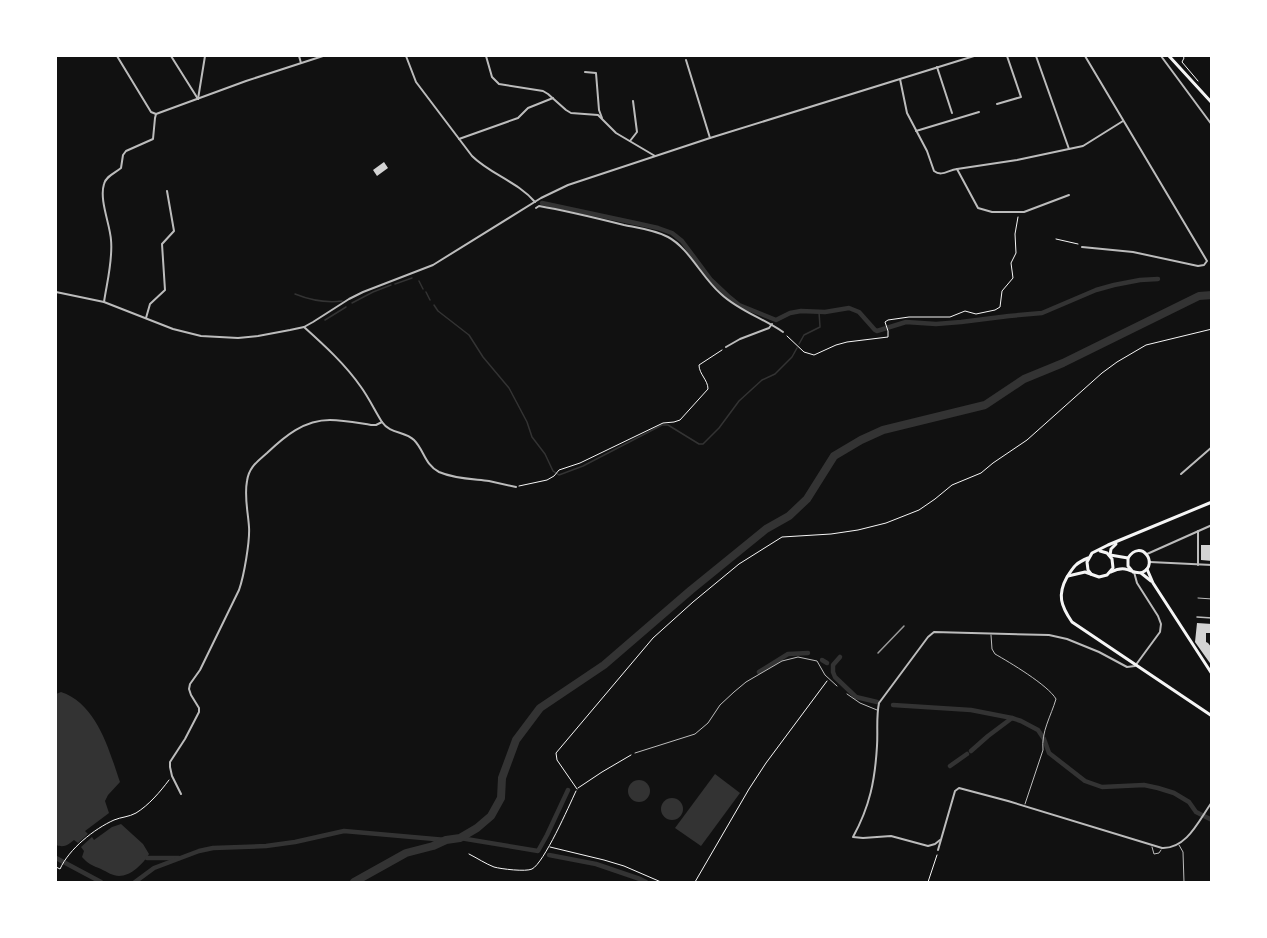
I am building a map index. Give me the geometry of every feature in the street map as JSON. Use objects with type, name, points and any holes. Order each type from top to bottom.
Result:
[{"type":"main road","points":[[1171,56],[1212,103]]},
{"type":"main road","points":[[1091,573],[1087,566],[1088,558],[1092,553],[1212,502]]},
{"type":"main road","points":[[1111,572],[1113,564],[1111,549],[1118,542]]},
{"type":"main road","points":[[1099,551],[1128,558]]},
{"type":"main road","points":[[1134,572],[1128,566],[1128,558],[1136,551],[1146,554],[1150,562],[1147,569],[1141,573]]},
{"type":"main road","points":[[1088,558],[1079,561],[1071,569],[1061,591],[1063,608],[1072,622],[1212,716]]},
{"type":"main road","points":[[1068,576],[1085,572],[1103,577],[1118,569],[1126,569],[1141,573],[1153,583]]},
{"type":"main road","points":[[1147,569],[1153,583],[1212,674]]},
{"type":"street","points":[[117,56],[151,112],[156,114],[323,56]]},
{"type":"street","points":[[171,56],[198,99]]},
{"type":"street","points":[[198,99],[206,56]]},
{"type":"street","points":[[299,56],[301,63]]},
{"type":"street","points":[[406,56],[417,82],[477,161],[535,202]]},
{"type":"street","points":[[486,56],[492,77],[499,84],[543,92],[566,110],[602,118]]},
{"type":"street","points":[[56,292],[104,302],[189,334],[220,338],[258,336],[303,327],[363,292],[433,265],[535,202],[568,185],[974,56]]},
{"type":"street","points":[[997,104],[1021,97],[1007,56]]},
{"type":"street","points":[[1036,56],[1069,149]]},
{"type":"street","points":[[1082,247],[1133,252],[1198,267],[1204,265],[1206,261],[1085,56]]},
{"type":"street","points":[[1161,56],[1212,125]]},
{"type":"street","points":[[686,60],[710,138]]},
{"type":"street","points":[[938,67],[952,113]]},
{"type":"street","points":[[585,72],[596,73],[599,110],[602,118],[616,134],[655,156]]},
{"type":"street","points":[[900,79],[907,113],[927,151],[934,171],[939,174],[1083,146],[1123,121]]},
{"type":"street","points":[[459,139],[518,118],[528,108],[553,98]]},
{"type":"street","points":[[630,141],[637,132],[633,101]]},
{"type":"street","points":[[916,131],[979,112]]},
{"type":"street","points":[[104,302],[112,248],[103,199],[104,184],[108,177],[121,168],[123,155],[126,152],[153,139],[156,114]]},
{"type":"street","points":[[957,169],[978,208],[992,212],[1020,213],[1069,195]]},
{"type":"street","points":[[146,318],[150,304],[165,290],[162,244],[174,231],[167,191]]},
{"type":"street","points":[[536,208],[539,206],[563,210],[668,237],[684,249],[702,274],[725,298],[741,310],[772,324],[783,332]]},
{"type":"street","points":[[726,347],[769,328],[772,324]]},
{"type":"street","points":[[303,327],[320,341],[354,378],[382,422],[392,431],[414,439],[426,460],[437,471],[451,476],[516,487]]},
{"type":"street","points":[[180,794],[172,776],[170,762],[199,712],[189,691],[190,684],[243,578],[250,530],[246,491],[250,469],[279,441],[306,425],[333,420],[371,425],[382,422]]},
{"type":"street","points":[[1181,474],[1212,447]]},
{"type":"street","points":[[1146,554],[1212,525]]},
{"type":"street","points":[[1198,531],[1198,565]]},
{"type":"street","points":[[1150,562],[1212,565]]},
{"type":"street","points":[[940,840],[928,846],[891,836],[853,837],[874,783],[879,703],[927,637],[934,632],[1041,634],[1067,639],[1127,667],[1136,666],[1160,632],[1161,624],[1137,583],[1134,572]]},
{"type":"street","points":[[1197,617],[1212,618]]},
{"type":"street","points":[[938,850],[957,789],[1024,806],[1162,848],[1179,845],[1212,802]]},
{"type":"lane","points":[[1198,598],[1212,599]]},
{"type":"lane","points":[[991,633],[992,649],[995,654],[1031,677],[1054,694],[1056,699],[1044,733],[1043,750],[1024,806]]},
{"type":"lane","points":[[634,753],[695,734],[708,723],[720,705],[734,692],[746,682],[782,661],[798,657],[817,661],[829,679],[837,686]]},
{"type":"lane","points":[[847,694],[860,703],[878,710]]},
{"type":"lane","points":[[1152,845],[1151,849],[1154,854],[1159,853],[1162,848]]},
{"type":"lane","points":[[1179,845],[1184,852],[1184,882]]},
{"type":"path","points":[[1183,56],[1185,58],[1182,62],[1201,85]]},
{"type":"path","points":[[783,332],[804,352],[814,355],[847,342],[888,337],[886,321],[909,317],[950,317],[965,311],[976,314],[998,309],[1002,291],[1013,278],[1011,263],[1016,253],[1015,234],[1020,213]]},
{"type":"path","points":[[1056,239],[1080,244],[1082,247]]},
{"type":"path","points":[[577,789],[557,760],[556,753],[653,638],[739,564],[782,537],[858,531],[919,510],[952,485],[981,473],[1027,440],[1117,362],[1146,345],[1212,330]]},
{"type":"path","points":[[516,487],[542,482],[557,472],[663,423],[680,420],[708,389],[699,365],[726,347]]},
{"type":"path","points":[[695,882],[766,763],[829,679]]},
{"type":"path","points":[[469,854],[495,867],[529,870],[534,867],[540,861],[577,789],[634,753]]},
{"type":"path","points":[[56,867],[60,869],[65,859],[79,845],[107,823],[136,813],[156,797],[172,776]]},
{"type":"path","points":[[548,846],[624,866],[661,882]]},
{"type":"path","points":[[928,882],[938,850]]},
{"type":"shaded area","points":[[61,692],[73,698],[93,717],[106,743],[120,782],[105,801],[109,813],[85,831],[88,834],[78,843],[74,840],[68,845],[61,846],[56,845],[56,694]]},
{"type":"shaded area","points":[[715,774],[740,793],[701,846],[675,828]]},
{"type":"shaded area","points":[[635,780],[643,780],[650,787],[650,795],[643,802],[635,802],[628,795],[628,787]]},
{"type":"shaded area","points":[[672,798],[680,801],[683,809],[680,817],[672,820],[664,817],[661,809],[664,801]]},
{"type":"shaded area","points":[[121,824],[143,844],[149,854],[136,869],[119,876],[88,863],[82,857],[84,851],[81,847],[92,837],[94,840],[112,827]]},
{"type":"building","points":[[384,162],[388,168],[377,176],[373,170]]},
{"type":"building","points":[[1201,545],[1212,545],[1212,561],[1201,560]]},
{"type":"building","points":[[1197,623],[1212,624],[1212,633],[1206,633],[1206,642],[1212,648],[1212,666],[1195,642]]},
{"type":"waterway","points":[[542,203],[672,233],[682,241],[711,280],[728,296],[739,305],[776,320],[790,313],[801,311],[825,312],[849,308],[859,312],[877,331],[906,322],[936,324],[961,322],[1042,313],[1096,290],[1140,280],[1158,279]]},
{"type":"waterway","points":[[395,284],[412,278]]},
{"type":"waterway","points":[[419,281],[423,289]]},
{"type":"waterway","points":[[352,303],[391,285]]},
{"type":"waterway","points":[[426,292],[430,300]]},
{"type":"waterway","points":[[295,294],[330,302],[342,301]]},
{"type":"waterway","points":[[354,882],[406,853],[446,840],[460,838],[491,816],[501,798],[502,778],[516,740],[540,708],[604,665],[766,529],[789,516],[807,499],[834,456],[883,430],[985,405],[1024,379],[1063,363],[1199,296],[1212,295]]},
{"type":"waterway","points":[[434,305],[438,311],[469,335],[483,357],[509,388],[527,422],[532,437],[545,454],[553,471],[559,475],[583,466],[662,425],[668,425],[699,444],[703,444],[719,428],[739,401],[762,380],[775,374],[792,357],[797,348]]},
{"type":"waterway","points":[[325,320],[346,307]]},
{"type":"waterway","points":[[799,344],[804,335],[820,327],[819,312]]},
{"type":"waterway","points":[[759,672],[788,654],[808,653]]},
{"type":"waterway","points":[[840,657],[833,665],[835,677],[856,697],[877,702]]},
{"type":"waterway","points":[[822,660],[827,663]]},
{"type":"waterway","points":[[893,705],[971,710],[1012,718]]},
{"type":"waterway","points":[[971,751],[1012,718],[1038,730],[1049,753],[1085,781],[1102,787],[1144,785],[1158,788],[1174,793],[1189,802],[1196,812],[1212,820]]},
{"type":"waterway","points":[[950,766],[967,754]]},
{"type":"waterway","points":[[460,838],[538,851],[568,790]]},
{"type":"waterway","points":[[135,882],[154,868],[213,848],[266,846],[344,831],[446,840]]},
{"type":"waterway","points":[[549,855],[596,864],[646,882]]},
{"type":"waterway","points":[[56,858],[101,882]]},
{"type":"waterway","points":[[147,858],[179,858]]},
{"type":"railway","points":[[878,653],[904,626]]}]
